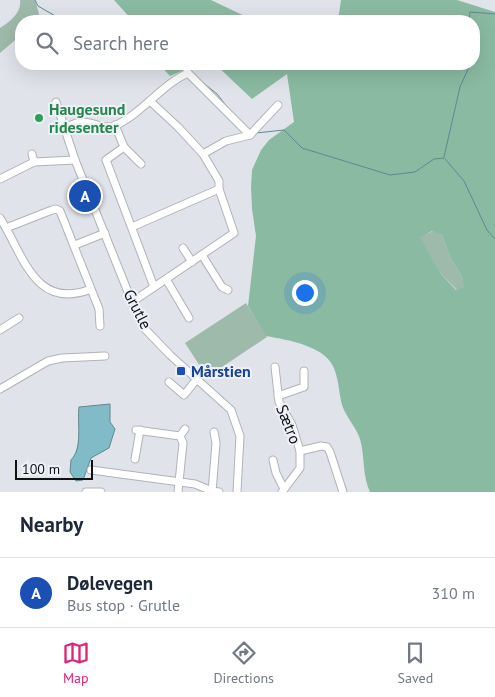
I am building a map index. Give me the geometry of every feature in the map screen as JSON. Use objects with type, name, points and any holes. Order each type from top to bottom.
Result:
[{"type":"street","points":[[187,70],[250,135]]},
{"type":"street","points":[[65,128],[77,122],[110,127],[115,126],[188,73]]},
{"type":"street","points":[[132,302],[234,233],[219,188],[219,181],[203,154],[150,101]]},
{"type":"street","name":"Grutle","points":[[56,102],[75,160],[132,302],[145,329],[170,355],[231,410],[240,436],[237,492]]},
{"type":"street","points":[[203,154],[226,141],[250,135],[278,105]]},
{"type":"street","points":[[115,126],[124,147],[141,164]]},
{"type":"street","points":[[124,147],[106,160],[154,287]]},
{"type":"street","points":[[32,154],[34,162]]},
{"type":"street","points":[[0,179],[34,162],[75,160]]},
{"type":"street","points":[[132,227],[219,188]]},
{"type":"street","points":[[6,228],[52,210],[58,209],[61,212],[99,309],[100,326]]},
{"type":"street","points":[[0,218],[30,273],[47,290],[61,294],[73,294],[91,289]]},
{"type":"street","points":[[75,245],[105,232]]},
{"type":"street","points":[[183,248],[192,262]]},
{"type":"street","points":[[202,254],[222,288],[228,290]]},
{"type":"street","points":[[166,280],[189,318]]},
{"type":"street","points":[[0,330],[19,318]]},
{"type":"street","points":[[0,389],[48,361],[62,358],[105,356]]},
{"type":"street","name":"Sætro","points":[[273,460],[283,490],[300,468],[300,451],[292,425],[283,410],[278,396],[275,367]]},
{"type":"street","name":"Sætro","points":[[278,396],[304,387],[304,370]]},
{"type":"street","points":[[169,382],[184,395],[197,379]]},
{"type":"street","points":[[180,436],[185,429]]},
{"type":"street","points":[[136,459],[138,430],[180,436]]},
{"type":"street","points":[[212,492],[216,443],[214,432]]},
{"type":"street","points":[[178,492],[182,443],[180,436]]},
{"type":"street","name":"Sætro","points":[[300,451],[321,446],[327,447],[343,492]]},
{"type":"street","points":[[91,470],[194,484],[212,492],[219,492]]},
{"type":"street","points":[[86,492],[101,492]]},
{"type":"green space","points":[[20,0],[35,0],[39,14],[15,15]]},
{"type":"green space","points":[[114,0],[211,0],[242,15],[128,15]]},
{"type":"green space","points":[[341,0],[457,0],[495,12],[495,492],[370,492],[367,486],[360,439],[342,405],[335,371],[331,362],[316,350],[296,342],[266,336],[248,306],[256,236],[252,209],[252,170],[261,150],[269,140],[294,122],[287,74],[252,99],[221,70],[480,70],[480,15],[338,15]],"holes":[[[432,231],[442,235],[451,259],[462,277],[464,287],[456,290],[441,274],[420,238]]]},
{"type":"green space","points":[[15,15],[15,40],[0,53],[0,28]]},
{"type":"green space","points":[[164,70],[184,70],[170,76]]},
{"type":"green space","points":[[433,231],[442,235],[465,287],[457,290],[441,274],[419,238]]},
{"type":"green space","points":[[246,303],[267,337],[207,377],[185,343]]},
{"type":"water","points":[[110,404],[110,422],[115,429],[109,448],[91,458],[83,480],[76,481],[70,472],[71,460],[75,455],[78,442],[79,407]]},
{"type":"waterway","points":[[35,0],[38,6],[54,15]]},
{"type":"waterway","points":[[470,15],[470,12],[495,14]]},
{"type":"waterway","points":[[444,157],[460,87],[468,70]]},
{"type":"waterway","points":[[201,81],[217,94],[228,108]]},
{"type":"waterway","points":[[256,133],[284,130],[302,148],[390,175],[415,172],[434,159],[444,158]]},
{"type":"waterway","points":[[445,159],[464,181],[487,230],[495,239]]},
{"type":"place","name":"Haugesund ridesenter","points":[[39,118]]},
{"type":"place","name":"Dølevegen","points":[[85,196]]},
{"type":"place","name":"Mårstien","points":[[181,371]]}]
